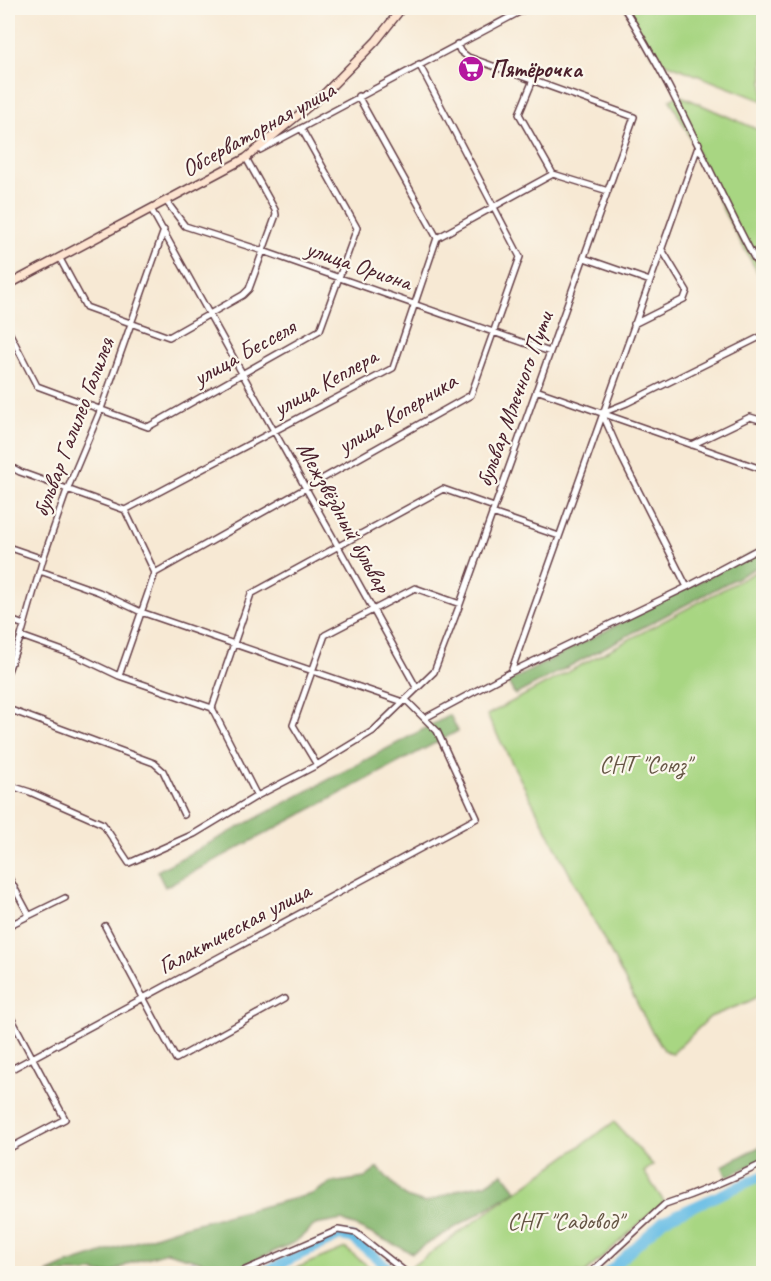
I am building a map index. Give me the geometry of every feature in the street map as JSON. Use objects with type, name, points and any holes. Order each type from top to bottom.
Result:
[{"type":"main road","points":[[246,158],[324,94],[376,41],[402,8]]},
{"type":"main road","name":"Обсерваторная улица","points":[[8,285],[246,158]]},
{"type":"street","name":"Обсерваторная улица","points":[[246,158],[358,96],[527,8]]},
{"type":"street","points":[[624,8],[699,144],[741,236],[764,276]]},
{"type":"street","points":[[457,44],[460,51],[468,57],[533,80],[519,114],[553,174],[608,191]]},
{"type":"street","name":"улица Коперника","points":[[155,573],[471,395],[520,257],[419,64]]},
{"type":"street","name":"бульвар Млечного Пути","points":[[8,785],[104,824],[129,863],[194,834],[257,796],[317,765],[373,730],[434,672],[634,117],[533,80]]},
{"type":"street","points":[[358,96],[437,238],[553,174]]},
{"type":"street","name":"улица Бесселя","points":[[8,330],[37,386],[148,426],[321,330],[357,228],[301,128]]},
{"type":"street","points":[[511,672],[699,144]]},
{"type":"street","points":[[59,257],[86,307],[169,337],[243,295],[249,289],[275,219],[275,210],[246,158]]},
{"type":"street","name":"улица Ориона","points":[[166,201],[185,226],[263,251],[550,352]]},
{"type":"street","name":"Межзвёздный бульвар","points":[[151,209],[375,609],[416,687]]},
{"type":"street","name":"бульвар Галилео Галилея","points":[[8,671],[67,490],[100,409],[164,230]]},
{"type":"street","name":"улица Кеплера","points":[[125,510],[393,368],[437,238]]},
{"type":"street","points":[[634,324],[684,299],[687,291],[661,248]]},
{"type":"street","points":[[584,258],[650,281]]},
{"type":"street","points":[[602,413],[627,403],[764,335]]},
{"type":"street","points":[[536,390],[764,470]]},
{"type":"street","points":[[602,413],[687,587]]},
{"type":"street","points":[[692,445],[750,417],[760,420],[764,426]]},
{"type":"street","points":[[8,461],[10,467],[20,472],[125,510],[155,573],[119,676]]},
{"type":"street","points":[[212,708],[251,594],[443,489],[494,507]]},
{"type":"street","points":[[492,513],[559,536]]},
{"type":"street","points":[[40,571],[99,592],[141,612],[312,672],[404,701],[425,718],[511,672],[687,587],[764,546]]},
{"type":"street","points":[[8,547],[43,559]]},
{"type":"street","points":[[317,765],[293,725],[326,634],[415,588],[460,604]]},
{"type":"street","points":[[8,619],[24,625]]},
{"type":"street","points":[[21,636],[77,656],[119,676],[212,708],[257,796]]},
{"type":"street","points":[[8,709],[154,763],[163,771],[184,814]]},
{"type":"street","name":"Галактическая улица","points":[[8,1071],[477,818],[437,730],[425,718]]},
{"type":"street","points":[[8,876],[29,915]]},
{"type":"street","points":[[8,926],[65,898]]},
{"type":"street","points":[[105,926],[176,1059],[284,999]]},
{"type":"street","points":[[8,1012],[65,1119],[8,1149]]},
{"type":"street","points":[[589,1274],[665,1204],[725,1182],[764,1163]]},
{"type":"street","points":[[236,1274],[338,1230],[357,1233],[408,1274]]},
{"type":"shaded area","points":[[194,1260],[199,1273],[158,1273]]},
{"type":"green space","points":[[625,8],[763,8],[763,101],[655,59]]},
{"type":"green space","points":[[679,95],[763,132],[763,282],[725,214],[686,129],[670,100]]},
{"type":"green space","points":[[763,548],[763,564],[515,695],[508,682]]},
{"type":"green space","name":"СНТ \"Союз\"","points":[[763,568],[763,992],[750,1001],[710,1017],[672,1054],[664,1050],[651,1030],[487,715]]},
{"type":"green space","points":[[450,715],[458,731],[165,887],[157,871]]},
{"type":"green space","name":"СНТ \"Садовод\"","points":[[614,1122],[653,1165],[644,1172],[665,1203],[653,1211],[585,1273],[401,1274]]},
{"type":"green space","points":[[763,1145],[763,1159],[727,1177],[722,1166]]},
{"type":"green space","points":[[378,1168],[406,1197],[425,1203],[461,1189],[486,1184],[503,1173],[517,1191],[412,1253],[342,1220],[315,1225],[295,1242],[242,1266],[214,1272],[203,1262],[167,1252],[130,1263],[112,1273],[96,1273],[95,1271],[47,1273],[182,1227],[312,1194],[331,1183],[365,1178]]},
{"type":"green space","points":[[763,1176],[763,1273],[607,1273],[666,1223],[686,1211]]},
{"type":"green space","points":[[345,1248],[377,1273],[284,1273]]},
{"type":"waterway","points":[[606,1274],[664,1220],[764,1175]]},
{"type":"waterway","points":[[259,1274],[340,1236],[352,1238],[396,1274]]},
{"type":"place","name":"Пятёрочка","points":[[471,69]]}]
